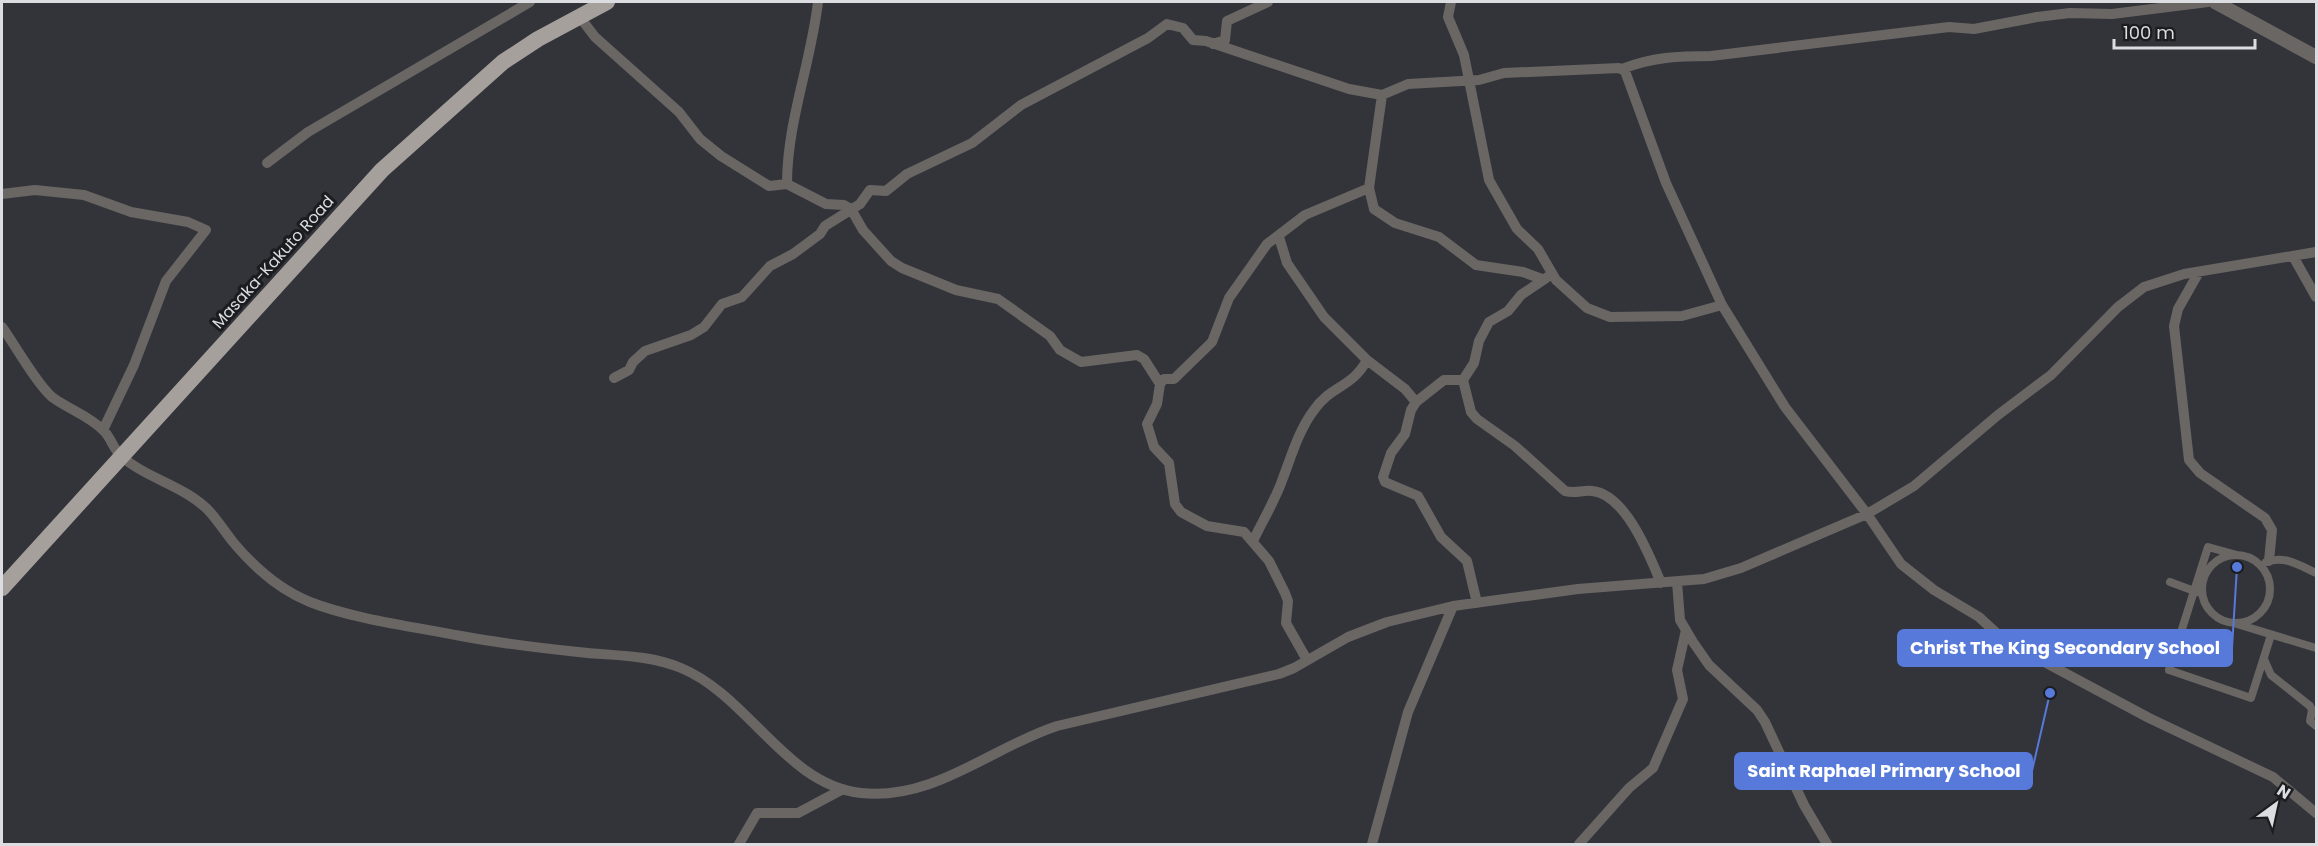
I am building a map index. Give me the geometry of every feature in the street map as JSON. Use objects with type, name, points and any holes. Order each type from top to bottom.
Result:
[{"type":"highway","name":"Masaka-Kakuto Road","points":[[2,588],[382,170],[503,62],[579,16],[607,2]]},
{"type":"street","points":[[267,163],[308,132],[530,2]]},
{"type":"street","points":[[787,184],[790,141],[807,71],[818,2]]},
{"type":"street","points":[[1212,44],[1224,40],[1227,21],[1268,2]]},
{"type":"street","points":[[1450,2],[1448,17],[1464,55],[1489,180],[1517,229],[1538,249],[1547,277]]},
{"type":"street","points":[[614,378],[629,370],[633,362],[645,351],[691,335],[704,327],[722,304],[742,297],[770,266],[793,254],[820,234],[825,226],[860,204],[870,190],[886,191],[907,174],[972,142],[1021,105],[1148,38],[1167,24],[1183,28],[1193,40],[1212,44],[1349,89],[1382,95],[1408,84],[1468,80],[1504,73],[1622,69],[1645,60],[1679,56],[1711,56],[1948,27],[1974,29],[2070,13],[2112,14],[2208,2]]},
{"type":"street","points":[[2215,2],[2316,57]]},
{"type":"street","points":[[579,16],[595,37],[679,111],[700,139],[721,156],[769,186],[787,184],[826,204],[844,205],[851,209],[863,230],[891,261],[902,268],[956,290],[998,299],[1050,336],[1060,350],[1081,362],[1137,355],[1144,358],[1160,384]]},
{"type":"street","points":[[1622,69],[1665,183],[1722,305],[1803,433],[1867,514],[1901,564],[1934,590],[1979,617],[2005,641],[2149,718],[2273,777],[2316,813]]},
{"type":"street","points":[[1382,95],[1369,188],[1374,209],[1395,223],[1439,237],[1476,265],[1547,277],[1582,304],[1601,315],[1610,317],[1682,316],[1722,305]]},
{"type":"street","points":[[1307,660],[1286,623],[1288,601],[1269,561],[1253,541],[1237,529],[1207,526],[1189,518],[1175,504],[1169,464],[1157,452],[1148,433],[1147,424],[1157,404],[1160,384],[1164,379],[1174,379],[1212,342],[1229,298],[1258,254],[1305,215],[1369,188]]},
{"type":"street","points":[[2,194],[35,190],[84,195],[130,212],[188,222],[206,230],[166,281],[134,365],[103,430]]},
{"type":"street","points":[[1279,237],[1279,243],[1295,276],[1324,317],[1367,360],[1405,389],[1416,402]]},
{"type":"street","points":[[2,327],[51,395],[103,430],[120,456],[210,512],[253,564],[284,587],[311,602],[465,636],[577,652],[639,656],[679,667],[714,685],[734,701],[773,742],[809,773],[843,789],[876,794],[950,777],[1038,732],[1057,726],[1279,674],[1333,644],[1368,629],[1453,606],[1578,589],[1704,579],[1741,568],[1867,514],[1914,486],[1998,415],[2037,387],[2131,296],[2162,279],[2294,258],[2316,252]]},
{"type":"street","points":[[2294,258],[2316,297]]},
{"type":"street","points":[[2199,272],[2178,309],[2174,326],[2189,460],[2199,473],[2265,518],[2272,530],[2264,563],[2270,583],[2268,601],[2263,609],[2249,620],[2231,622]]},
{"type":"street","points":[[1547,277],[1521,295],[1509,311],[1489,322],[1479,341],[1477,355],[1462,380],[1471,412],[1477,419],[1515,446],[1565,491],[1575,494],[1592,491],[1621,511],[1644,541],[1661,583]]},
{"type":"street","points":[[1253,541],[1283,478],[1289,458],[1313,410],[1324,397],[1350,382],[1360,373],[1367,360]]},
{"type":"street","points":[[1462,380],[1444,380],[1416,402],[1411,410],[1405,434],[1391,453],[1384,480],[1419,496],[1441,537],[1467,561],[1477,603]]},
{"type":"street","points":[[2271,634],[2251,698],[2169,670],[2208,547],[2264,563],[2286,559],[2316,573]]},
{"type":"street","points":[[2237,555],[2220,559],[2212,565],[2203,581],[2203,594],[2214,614],[2231,622],[2316,648]]},
{"type":"street","points":[[1677,582],[1680,620],[1709,666],[1757,710],[1765,722],[1793,776],[1804,805],[1827,844]]},
{"type":"street","points":[[2170,582],[2203,594]]},
{"type":"street","points":[[1372,844],[1408,712],[1453,606]]},
{"type":"street","points":[[1579,844],[1629,788],[1647,775],[1657,760],[1683,699],[1677,670],[1686,630]]},
{"type":"street","points":[[2264,658],[2271,675],[2310,706],[2312,710],[2310,721],[2316,726]]},
{"type":"street","points":[[739,844],[757,813],[798,813],[843,789]]},
{"type":"place","name":"Christ The King Secondary School","points":[[2237,567]]},
{"type":"place","name":"Saint Raphael Primary School","points":[[2050,693]]}]
